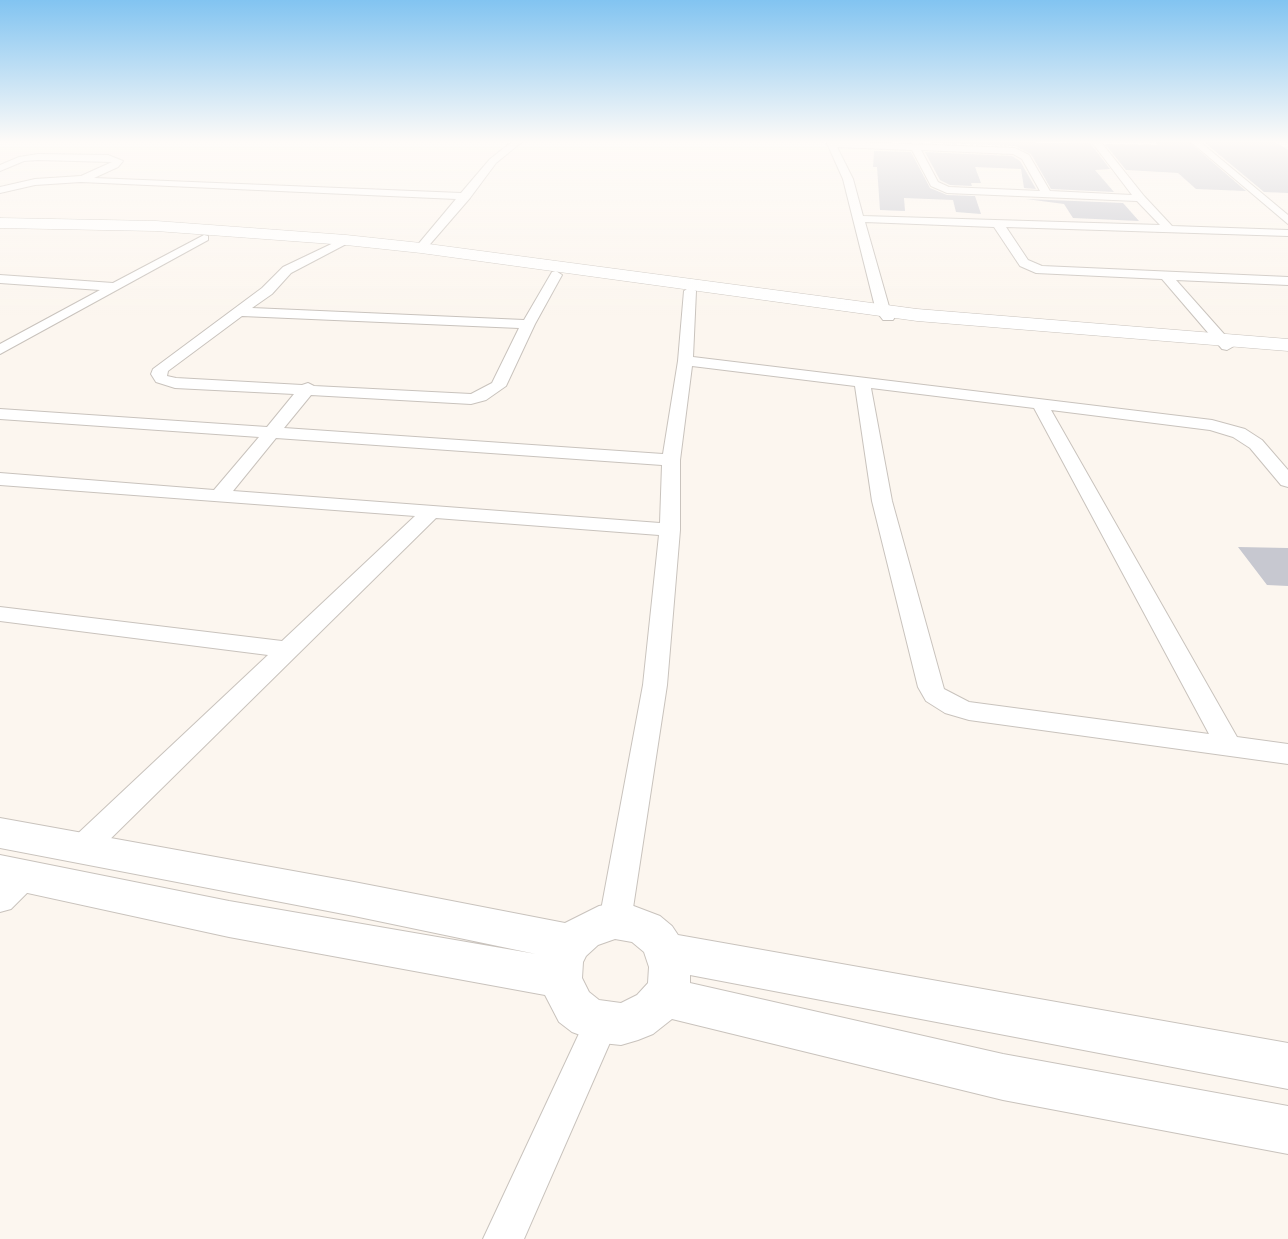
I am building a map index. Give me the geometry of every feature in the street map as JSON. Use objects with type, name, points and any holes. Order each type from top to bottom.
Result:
[{"type":"main road","points":[[0,223],[156,226],[346,240],[421,248],[556,275],[886,314],[1225,343],[1288,345]]},
{"type":"main road","points":[[0,231],[129,233],[512,265],[886,314]]},
{"type":"main road","points":[[1225,343],[1288,352]]},
{"type":"street","points":[[421,248],[464,199]]},
{"type":"street","points":[[854,199],[886,314]]},
{"type":"street","points":[[1141,199],[1168,228]]},
{"type":"street","points":[[1262,199],[1279,200]]},
{"type":"street","points":[[1262,199],[1288,221]]},
{"type":"street","points":[[860,219],[1288,232]]},
{"type":"street","points":[[998,224],[1024,263],[1034,268],[1056,272],[1288,281]]},
{"type":"street","points":[[0,350],[204,238]]},
{"type":"street","points":[[346,240],[287,270],[267,291],[161,369],[159,374],[161,379],[175,382],[471,399],[480,397],[498,386],[528,324],[556,275]]},
{"type":"street","points":[[1167,277],[1225,343]]},
{"type":"street","points":[[0,279],[116,287]]},
{"type":"street","points":[[615,921],[656,685],[669,530],[671,460],[685,361],[690,291]]},
{"type":"street","points":[[239,312],[528,324]]},
{"type":"street","points":[[685,361],[1038,403],[1224,428],[1239,433],[1256,444],[1288,481]]},
{"type":"street","points":[[862,383],[882,501],[930,687],[935,695],[954,707],[969,711],[1288,754]]},
{"type":"street","points":[[220,495],[308,388]]},
{"type":"street","points":[[1038,403],[1228,746]]},
{"type":"street","points":[[0,414],[671,460]]},
{"type":"street","points":[[0,479],[669,530]]},
{"type":"street","points":[[82,848],[431,512]]},
{"type":"street","points":[[0,614],[288,650]]},
{"type":"street","points":[[0,833],[82,848],[566,961]]},
{"type":"street","points":[[8,882],[229,919],[566,961]]},
{"type":"street","points":[[615,921],[631,923],[646,929],[658,939],[666,952],[670,967],[669,982],[663,997],[652,1010],[638,1019],[621,1024],[602,1022],[587,1017],[574,1006],[565,993],[566,961],[584,932],[599,924],[615,921]]},
{"type":"street","points":[[666,952],[1288,1066]]},
{"type":"street","points":[[663,997],[1003,1077],[1288,1130]]},
{"type":"street","points":[[503,1239],[602,1022]]},
{"type":"building","points":[[879,199],[904,199],[905,211],[880,210]]},
{"type":"building","points":[[924,199],[976,199],[981,214],[956,212],[953,200]]},
{"type":"building","points":[[1026,199],[1123,203],[1139,221],[1073,218],[1064,204]]},
{"type":"building","points":[[1238,547],[1288,548],[1288,586],[1267,585]]}]
